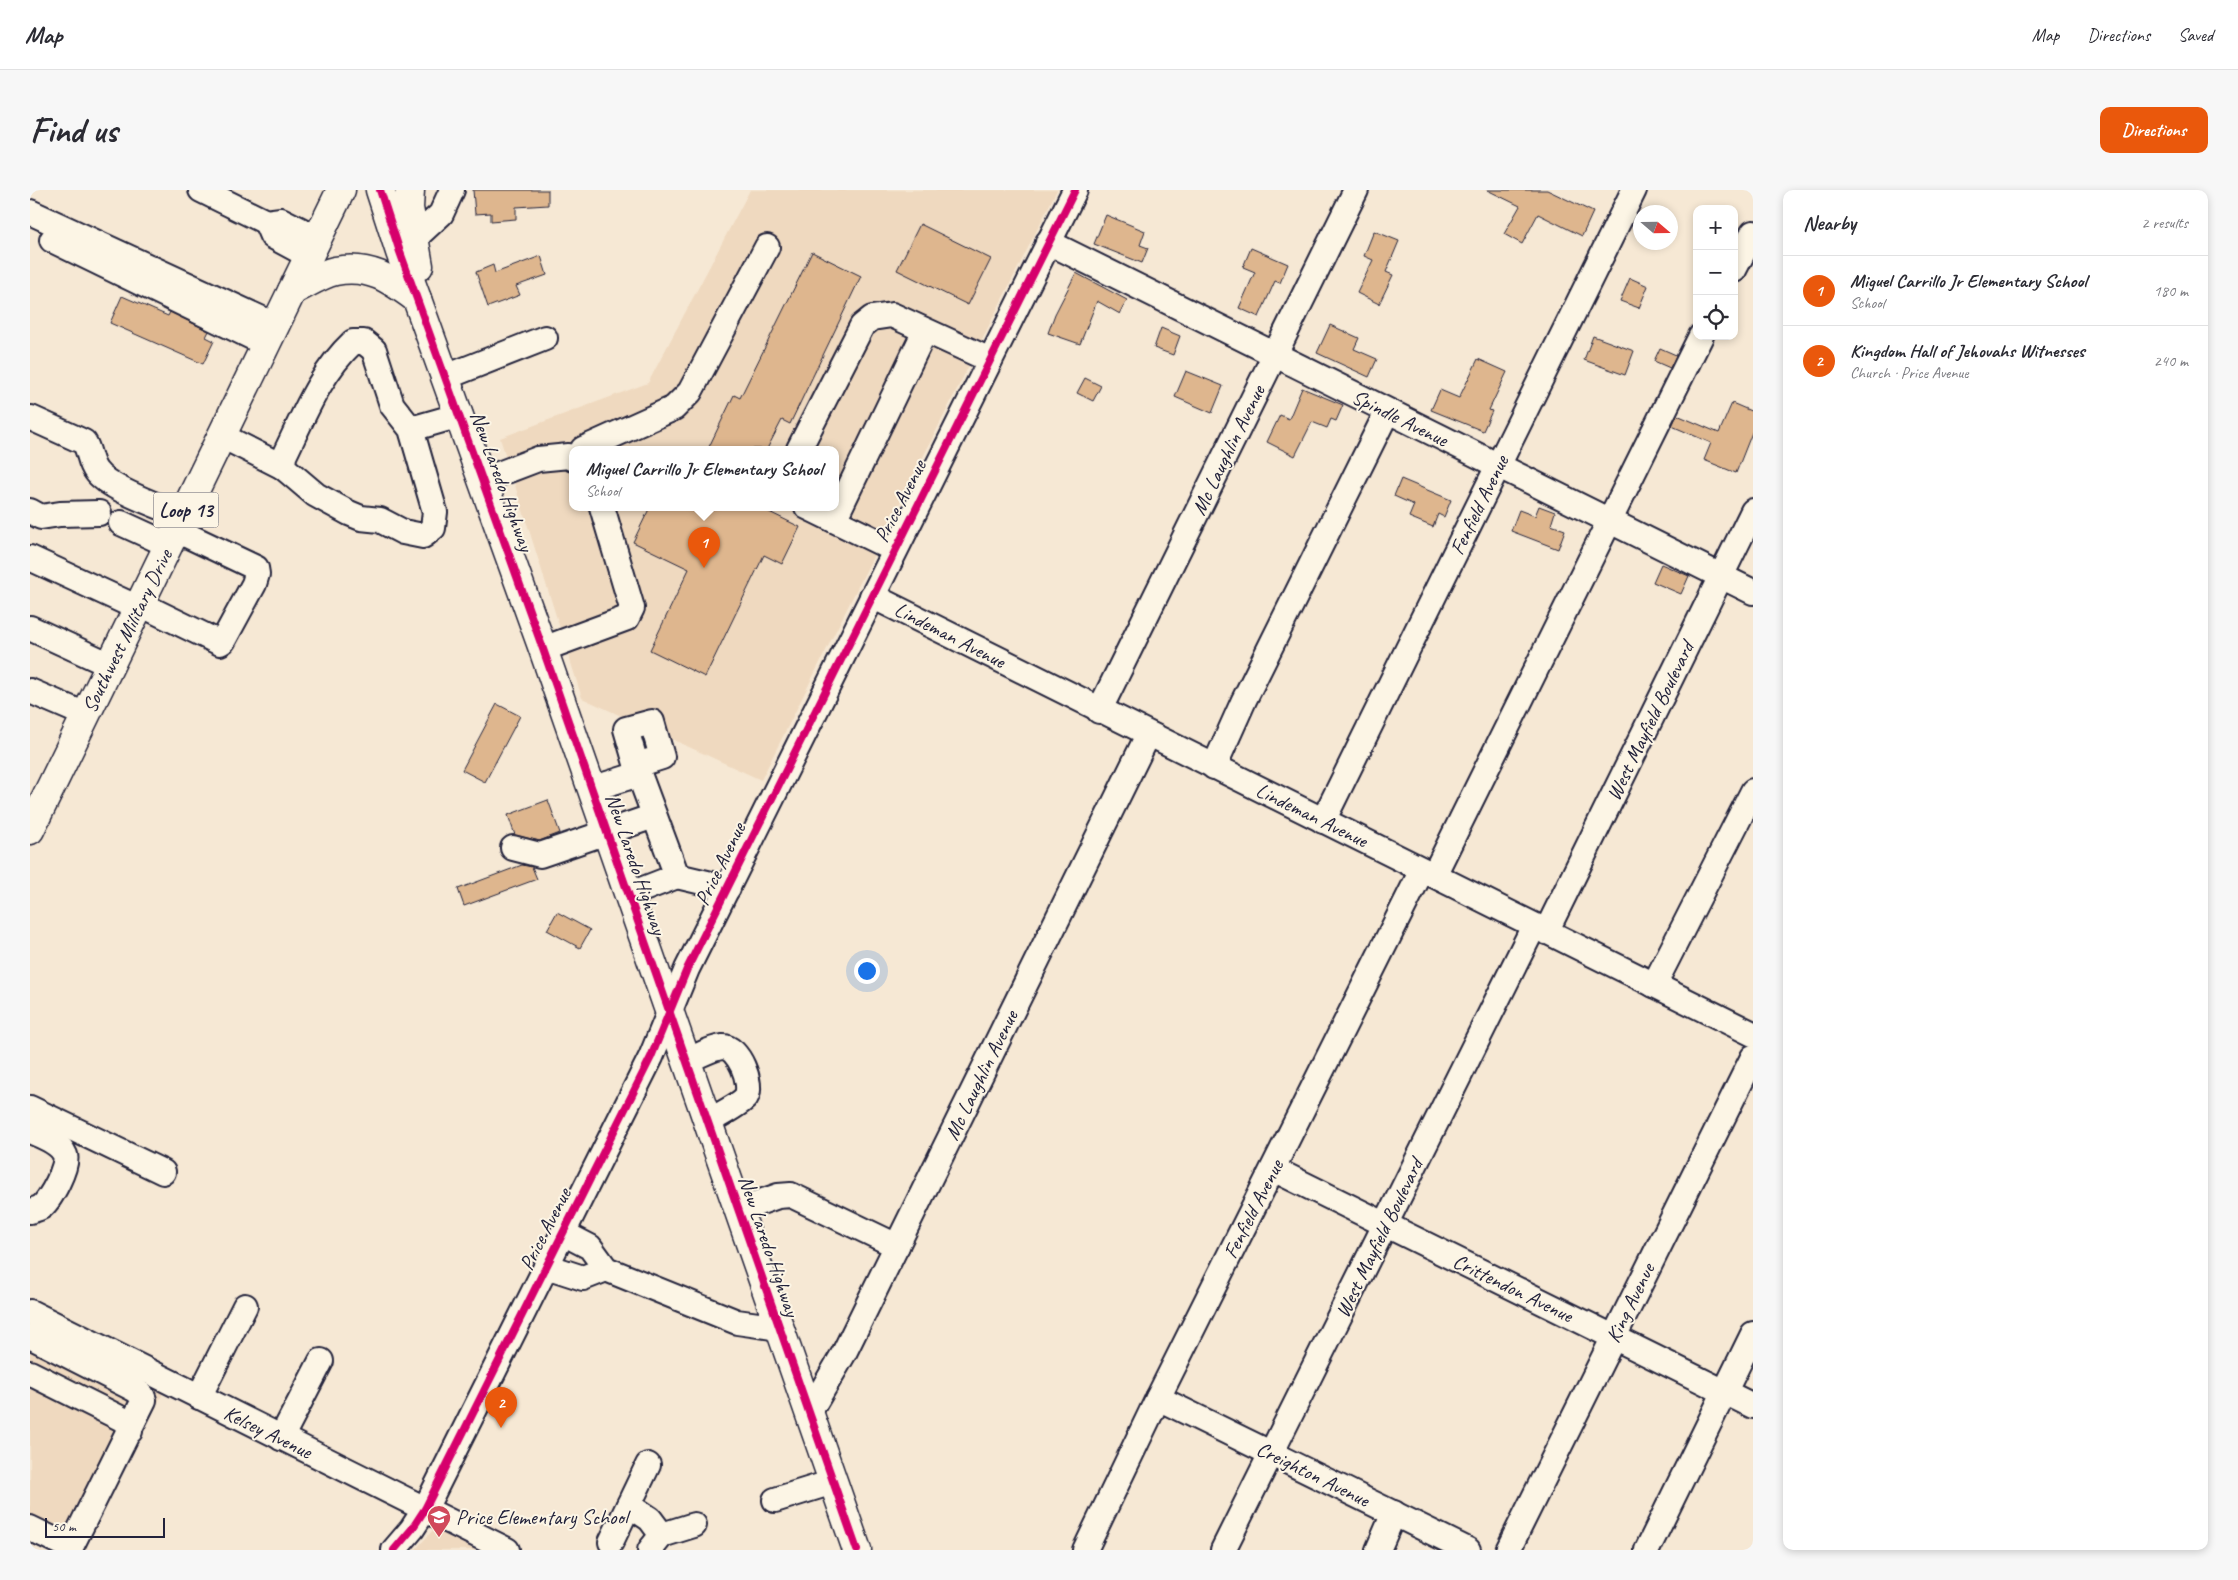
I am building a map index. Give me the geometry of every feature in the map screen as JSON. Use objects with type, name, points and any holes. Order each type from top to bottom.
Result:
[{"type":"main road","name":"Southwest Military Drive","points":[[30,830],[341,190]]},
{"type":"main road","name":"New Laredo Highway","points":[[380,190],[407,245],[417,299],[543,649],[857,1550]]},
{"type":"main road","points":[[410,190],[407,245],[434,346]]},
{"type":"main road","points":[[292,291],[334,272],[363,270],[374,272],[417,299]]},
{"type":"street","points":[[201,190],[238,198],[266,222],[280,220],[313,247]]},
{"type":"street","points":[[407,245],[441,214],[452,190]]},
{"type":"street","name":"Price Avenue","points":[[394,1550],[408,1534],[425,1509],[651,1056],[688,970],[728,888],[1075,190]]},
{"type":"street","name":"Mc Laughlin Avenue","points":[[1099,711],[1356,190]]},
{"type":"street","name":"Fenfield Avenue","points":[[1323,821],[1634,190]]},
{"type":"street","points":[[30,212],[271,335]]},
{"type":"street","points":[[30,230],[271,335]]},
{"type":"street","points":[[1738,262],[1753,233]]},
{"type":"street","name":"Spindle Avenue","points":[[1048,242],[1387,412],[1753,592]]},
{"type":"street","points":[[591,446],[674,408],[690,392],[767,247]]},
{"type":"street","points":[[801,446],[862,326],[872,318],[892,316],[990,360]]},
{"type":"street","points":[[839,510],[925,331]]},
{"type":"street","points":[[446,377],[545,338]]},
{"type":"street","name":"Fenfield Avenue","points":[[1085,1550],[1158,1398],[1273,1169],[1609,521],[1699,340]]},
{"type":"street","points":[[222,436],[283,467],[316,495],[349,513],[361,518],[380,520],[403,532],[423,536],[432,528],[435,512],[411,429],[392,405],[374,350],[364,342],[353,342],[339,355],[325,374],[284,456],[283,467]]},
{"type":"street","points":[[1214,767],[1244,700],[1387,412]]},
{"type":"street","points":[[411,429],[460,415]]},
{"type":"street","points":[[30,558],[220,643],[223,641],[258,574],[256,568],[176,530],[140,498],[105,479],[97,472],[91,462],[89,450],[84,442],[31,418]]},
{"type":"street","points":[[483,480],[538,459],[569,455]]},
{"type":"street","points":[[30,511],[41,517],[60,514],[100,513]]},
{"type":"street","points":[[543,649],[627,618],[632,608],[603,511]]},
{"type":"street","points":[[815,511],[895,550]]},
{"type":"street","points":[[834,520],[838,511]]},
{"type":"street","name":"West Mayfield Boulevard","points":[[1223,1550],[1385,1225],[1540,929],[1753,511]]},
{"type":"street","points":[[121,523],[176,530]]},
{"type":"street","name":"Lindeman Avenue","points":[[872,596],[1099,711],[1753,1034]]},
{"type":"street","points":[[30,628],[110,666]]},
{"type":"street","points":[[30,690],[86,716]]},
{"type":"street","name":"Mc Laughlin Avenue","points":[[809,1412],[844,1353],[1148,735]]},
{"type":"street","points":[[591,789],[638,770],[677,876]]},
{"type":"street","points":[[1654,985],[1753,791]]},
{"type":"street","points":[[513,848],[540,855],[654,816]]},
{"type":"street","points":[[628,894],[677,876],[728,888]]},
{"type":"street","points":[[686,1061],[723,1047],[730,1048],[735,1053],[747,1077],[748,1090],[746,1098],[708,1122]]},
{"type":"street","name":"King Avenue","points":[[1508,1550],[1753,1057]]},
{"type":"street","points":[[30,1108],[163,1172]]},
{"type":"street","points":[[30,1131],[55,1144],[66,1156],[65,1167],[47,1201],[40,1208],[30,1211]]},
{"type":"street","name":"Crittendon Avenue","points":[[1273,1169],[1753,1406]]},
{"type":"street","points":[[738,1210],[778,1196],[791,1196],[896,1246]]},
{"type":"street","points":[[563,1233],[590,1247],[606,1269],[737,1322],[780,1328]]},
{"type":"street","points":[[546,1266],[583,1278],[606,1269]]},
{"type":"street","points":[[199,1397],[245,1306]]},
{"type":"street","name":"Kelsey Avenue","points":[[30,1312],[507,1550]]},
{"type":"street","points":[[1647,1550],[1753,1334]]},
{"type":"street","points":[[30,1336],[142,1395],[144,1400],[72,1545],[66,1545],[30,1528]]},
{"type":"street","points":[[282,1438],[321,1361]]},
{"type":"street","points":[[30,1373],[124,1420],[130,1431]]},
{"type":"street","name":"Creighton Avenue","points":[[1158,1398],[1468,1550]]},
{"type":"street","points":[[611,1542],[648,1465]]},
{"type":"street","points":[[775,1500],[833,1482]]},
{"type":"street","points":[[629,1506],[650,1519],[656,1543],[694,1525]]},
{"type":"street","points":[[1378,1550],[1394,1513]]},
{"type":"shaded area","points":[[750,190],[1057,190],[761,780],[582,698],[500,438],[648,383]]},
{"type":"shaded area","points":[[30,1327],[163,1393],[83,1550],[50,1550],[30,1540]]},
{"type":"shaded area","name":"Price Elementary School","points":[[434,1529],[477,1550],[415,1550]]},
{"type":"building","points":[[473,190],[548,190],[548,205],[516,207],[516,219],[491,221],[491,213],[475,214]]},
{"type":"building","points":[[1487,190],[1547,190],[1593,212],[1582,236],[1538,214],[1522,244],[1504,234],[1520,206]]},
{"type":"building","points":[[1106,215],[1145,231],[1140,245],[1148,248],[1142,263],[1094,244]]},
{"type":"building","points":[[920,224],[991,259],[968,305],[897,270]]},
{"type":"building","points":[[1374,231],[1399,241],[1386,272],[1393,275],[1379,304],[1357,293],[1373,260],[1364,256]]},
{"type":"building","points":[[1251,248],[1288,264],[1280,283],[1275,281],[1259,317],[1239,308],[1255,272],[1243,267]]},
{"type":"building","points":[[812,252],[861,276],[790,424],[782,420],[769,446],[709,446],[734,395],[740,398]]},
{"type":"building","points":[[541,256],[547,275],[516,286],[520,295],[488,307],[476,272],[493,265],[495,273]]},
{"type":"building","points":[[1076,273],[1127,300],[1120,314],[1097,301],[1080,344],[1048,333],[1055,314]]},
{"type":"building","points":[[1630,278],[1648,286],[1639,308],[1620,301]]},
{"type":"building","points":[[122,296],[168,316],[170,312],[209,331],[206,337],[214,341],[203,364],[110,323]]},
{"type":"building","points":[[1330,325],[1359,338],[1354,349],[1377,359],[1369,377],[1317,353]]},
{"type":"building","points":[[1161,328],[1180,336],[1173,355],[1154,348]]},
{"type":"building","points":[[1593,336],[1634,351],[1625,375],[1584,360]]},
{"type":"building","points":[[1660,348],[1676,355],[1670,368],[1654,361]]},
{"type":"building","points":[[1478,359],[1507,372],[1489,410],[1492,411],[1483,431],[1431,410],[1440,390],[1459,398]]},
{"type":"building","points":[[1186,371],[1223,386],[1212,413],[1175,397]]},
{"type":"building","points":[[1085,378],[1101,386],[1093,401],[1077,393]]},
{"type":"building","points":[[1302,388],[1343,405],[1336,421],[1331,419],[1327,428],[1312,422],[1295,456],[1267,442],[1280,415],[1289,419]]},
{"type":"building","points":[[1732,403],[1753,412],[1753,430],[1736,473],[1704,460],[1711,443],[1672,426],[1677,415],[1719,433]]},
{"type":"building","points":[[1401,479],[1451,500],[1444,517],[1438,514],[1433,527],[1409,517],[1414,505],[1394,496]]},
{"type":"building","points":[[1539,506],[1555,512],[1551,525],[1565,530],[1558,549],[1511,531],[1519,510],[1535,516]]},
{"type":"building","points":[[648,511],[767,511],[800,527],[782,564],[764,555],[705,677],[650,650],[689,569],[633,542]]},
{"type":"building","points":[[1661,564],[1689,576],[1681,594],[1653,582]]},
{"type":"building","points":[[497,704],[520,716],[485,782],[462,770]]},
{"type":"building","points":[[548,800],[560,833],[539,841],[515,835],[508,815]]},
{"type":"building","points":[[522,865],[532,867],[537,879],[464,906],[458,889]]},
{"type":"building","points":[[557,912],[590,930],[580,948],[547,930]]},
{"type":"cycle path","points":[[380,190],[400,252],[543,649],[857,1550]]},
{"type":"cycle path","points":[[394,1550],[412,1529],[425,1509],[651,1057],[687,969],[1075,190]]},
{"type":"place","name":"Miguel Carrillo Jr Elementary School","points":[[704,568]]},
{"type":"place","name":"Kingdom Hall of Jehovahs Witnesses","points":[[501,1428]]},
{"type":"place","name":"Price Elementary School","points":[[439,1538]]}]
